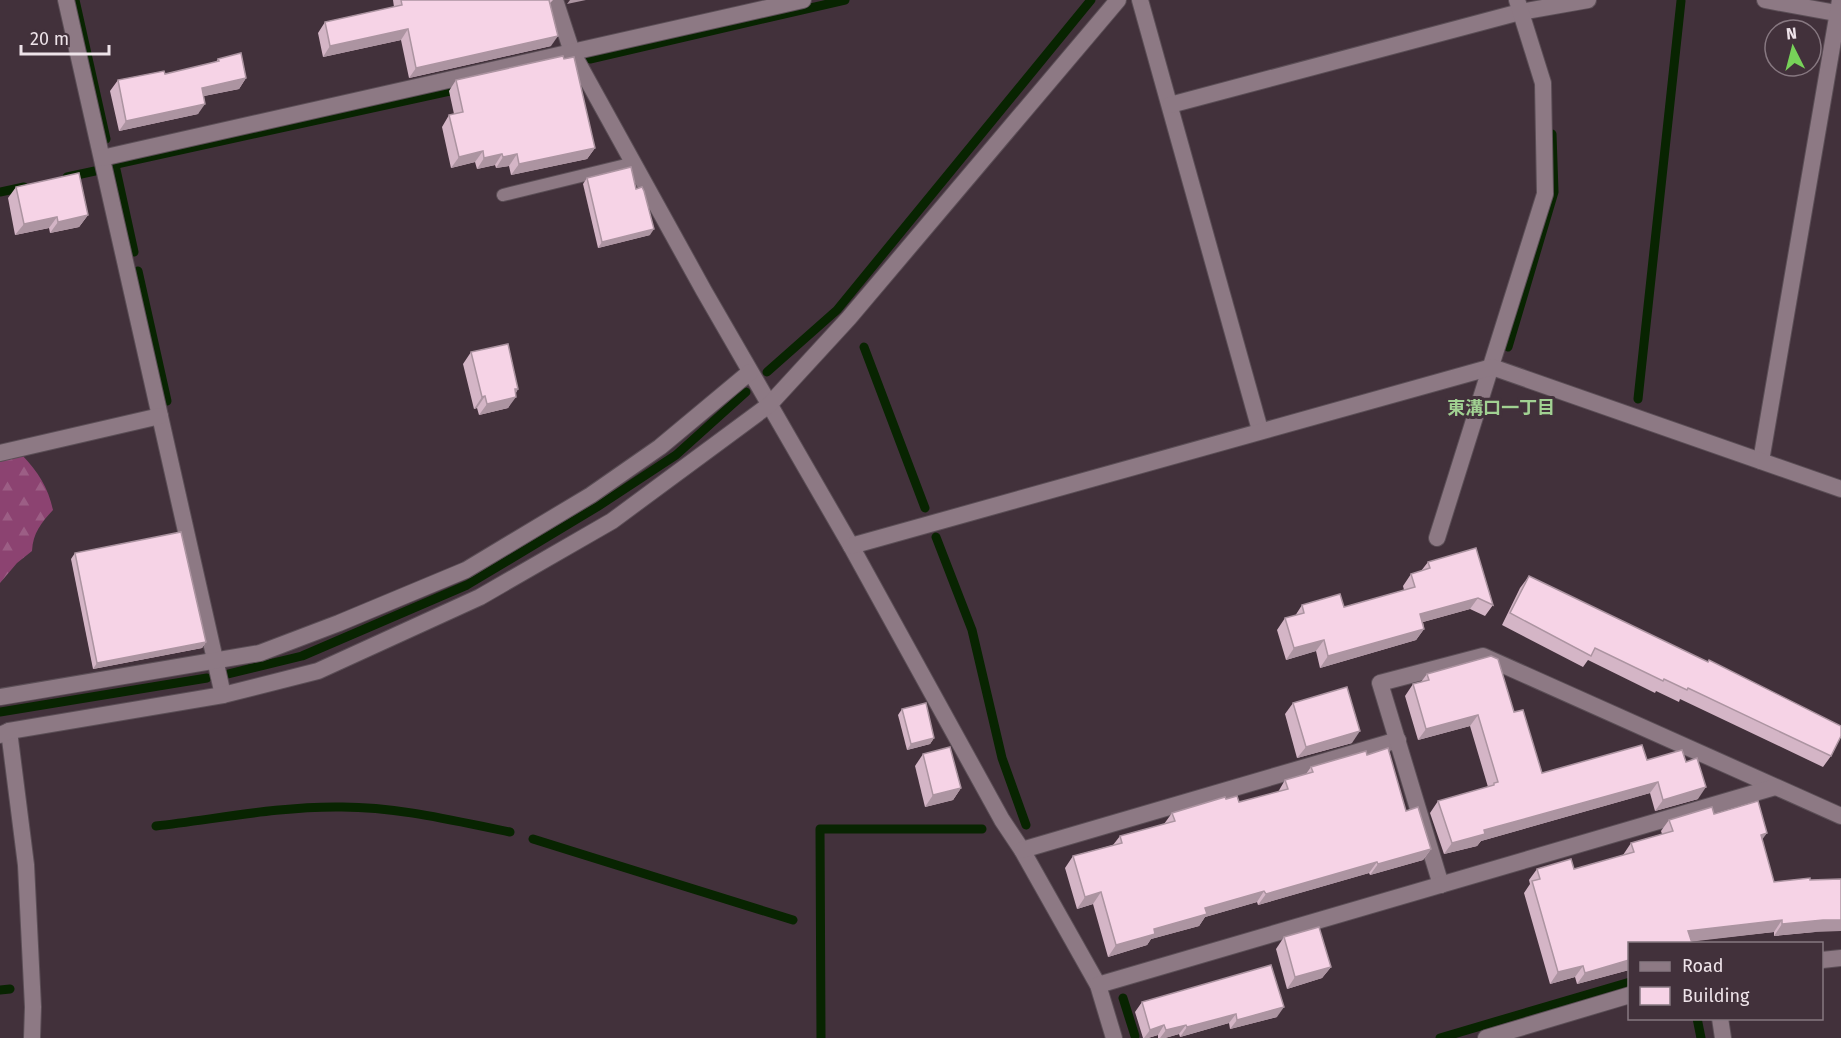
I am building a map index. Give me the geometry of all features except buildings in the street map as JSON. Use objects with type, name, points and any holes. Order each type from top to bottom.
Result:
[{"type":"street","points":[[66,0],[223,695]]},
{"type":"street","points":[[555,0],[572,52],[750,372],[851,546],[1002,820],[1022,850],[1098,985],[1114,1038]]},
{"type":"street","points":[[102,158],[803,0]]},
{"type":"street","points":[[32,1038],[33,1006],[26,865],[4,733],[223,695],[318,671],[480,597],[612,520],[769,405],[849,318],[1118,0]]},
{"type":"street","points":[[1140,0],[1260,430]]},
{"type":"street","points":[[1170,105],[1518,6],[1588,0]]},
{"type":"street","points":[[1761,461],[1839,9],[1765,0]]},
{"type":"street","points":[[1437,538],[1545,194],[1543,83],[1518,6]]},
{"type":"street","points":[[851,546],[1492,367],[1841,489]]},
{"type":"street","points":[[0,697],[215,661],[270,649],[466,570],[617,477],[660,447],[750,372]]},
{"type":"street","points":[[0,453],[160,416]]},
{"type":"street","points":[[1441,885],[1380,683],[1483,656],[1841,816]]},
{"type":"street","points":[[1022,850],[1398,740]]},
{"type":"street","points":[[1098,985],[1775,787]]},
{"type":"street","points":[[1823,960],[1841,958]]},
{"type":"street","points":[[1486,1038],[1628,995]]},
{"type":"street","points":[[1720,1020],[1723,1038]]},
{"type":"lane","points":[[503,195],[634,163]]},
{"type":"green space","points":[[22,455],[42,480],[53,510],[38,529],[32,551],[17,563],[0,583],[0,460]]},
{"type":"waterway","points":[[75,0],[106,139]]},
{"type":"waterway","points":[[590,59],[845,0]]},
{"type":"waterway","points":[[767,372],[837,310],[1091,0]]},
{"type":"waterway","points":[[1638,399],[1681,1]]},
{"type":"waterway","points":[[112,165],[459,89]]},
{"type":"waterway","points":[[1508,347],[1554,192],[1552,134]]},
{"type":"waterway","points":[[115,165],[134,252]]},
{"type":"waterway","points":[[67,177],[95,171]]},
{"type":"waterway","points":[[0,192],[24,187]]},
{"type":"waterway","points":[[138,271],[167,401]]},
{"type":"waterway","points":[[864,347],[925,508]]},
{"type":"waterway","points":[[228,674],[302,656],[467,585],[597,507],[676,455],[746,392]]},
{"type":"waterway","points":[[936,537],[972,630],[1002,758],[1026,825]]},
{"type":"waterway","points":[[0,712],[207,678]]},
{"type":"waterway","points":[[156,826],[272,811],[342,807],[406,812],[510,832]]},
{"type":"waterway","points":[[821,1038],[820,829],[982,829]]},
{"type":"waterway","points":[[533,839],[793,920]]},
{"type":"waterway","points":[[1440,1038],[1628,983]]},
{"type":"waterway","points":[[0,990],[10,989]]},
{"type":"waterway","points":[[1123,998],[1135,1036]]},
{"type":"waterway","points":[[1697,1020],[1701,1038]]},
{"type":"district","name":"東溝口一丁目","points":[[1501,408]]}]
